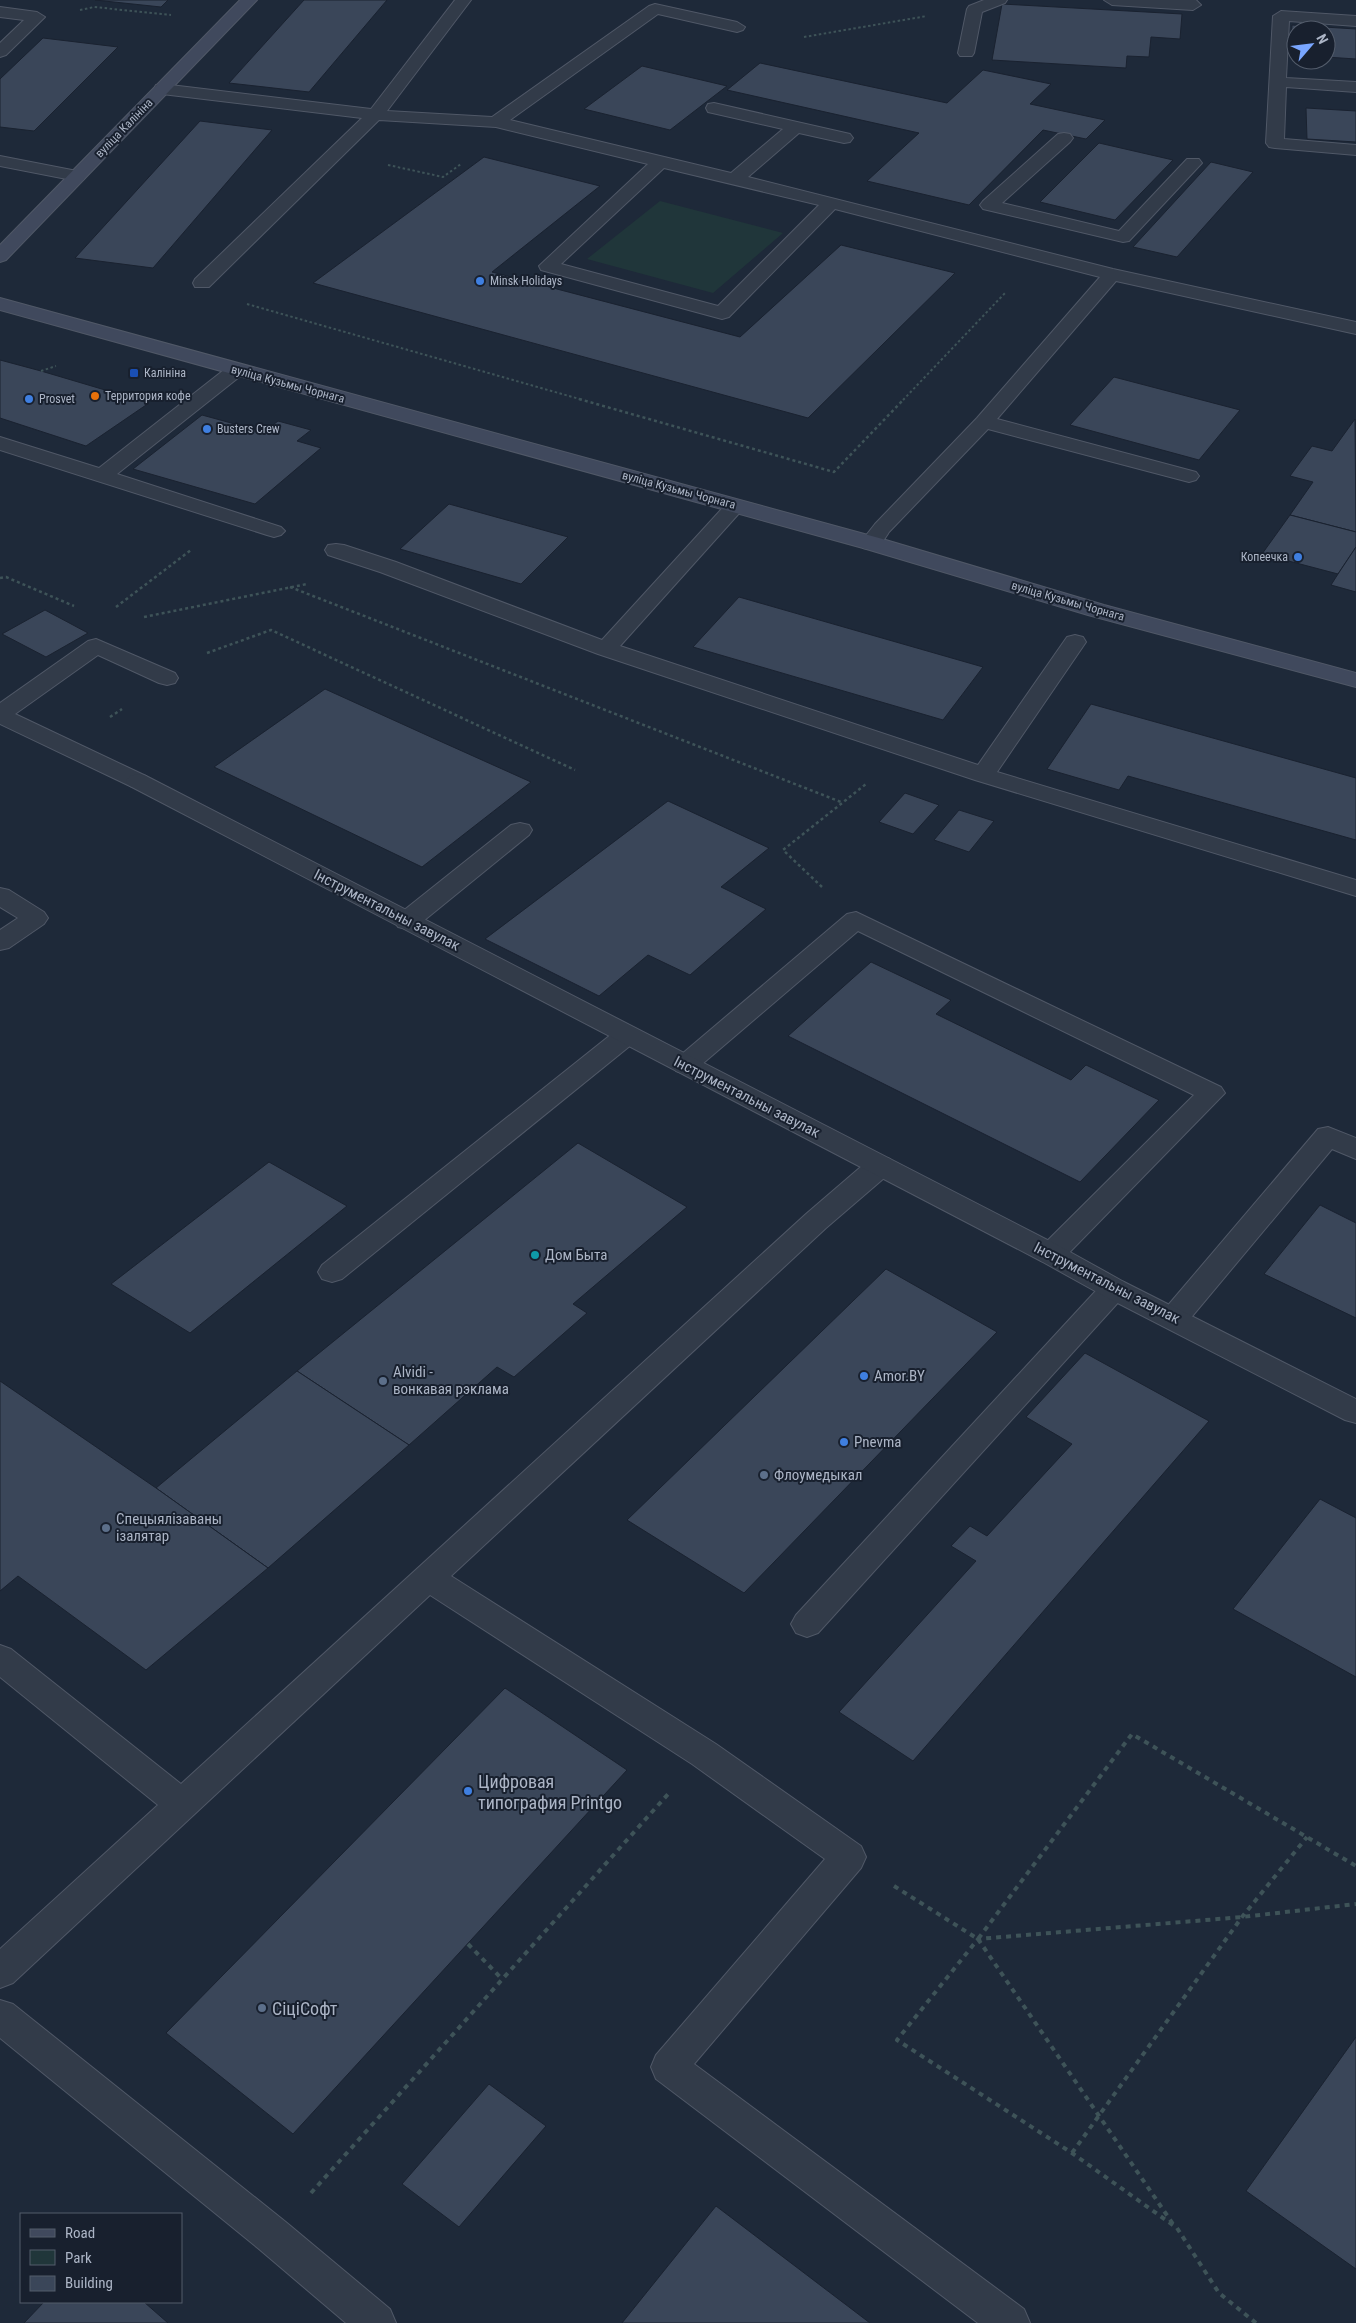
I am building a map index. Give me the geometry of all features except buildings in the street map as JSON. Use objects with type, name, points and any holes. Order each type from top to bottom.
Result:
[{"type":"main road","name":"вуліца Калініна","points":[[0,256],[249,0]]},
{"type":"main road","name":"вуліца Кузьмы Чорнага","points":[[0,304],[870,543],[1096,610],[1356,680]]},
{"type":"street","points":[[202,283],[374,115],[463,0]]},
{"type":"street","points":[[966,53],[975,9],[999,0]]},
{"type":"street","points":[[1112,0],[1193,5],[1185,0]]},
{"type":"street","points":[[496,122],[655,9],[737,27]]},
{"type":"street","points":[[0,12],[37,18]]},
{"type":"street","points":[[1356,21],[1281,16],[1275,143],[1356,150]]},
{"type":"street","points":[[0,52],[37,18]]},
{"type":"street","points":[[1278,82],[1356,87]]},
{"type":"street","points":[[162,89],[374,115],[496,122],[831,203],[1112,274],[1356,328]]},
{"type":"street","points":[[714,108],[844,138]]},
{"type":"street","points":[[734,180],[796,127]]},
{"type":"street","points":[[957,235],[1064,138]]},
{"type":"street","points":[[0,161],[77,176]]},
{"type":"street","points":[[660,162],[548,266],[722,313],[831,203]]},
{"type":"street","points":[[979,214],[1123,237],[1193,163]]},
{"type":"street","points":[[870,543],[882,528],[984,422],[1112,274]]},
{"type":"street","points":[[102,476],[236,370]]},
{"type":"street","points":[[984,422],[1190,476]]},
{"type":"street","points":[[0,444],[274,531]]},
{"type":"street","points":[[606,649],[735,506]]},
{"type":"street","points":[[336,550],[388,567],[606,649],[983,774],[1356,888]]},
{"type":"street","points":[[983,774],[1075,642]]},
{"type":"street","points":[[0,714],[96,646],[167,678]]},
{"type":"street","name":"Інструментальны завулак","points":[[0,714],[138,781],[1051,1254],[1114,1289],[1356,1412]]},
{"type":"street","points":[[407,921],[520,830]]},
{"type":"street","points":[[0,896],[35,918],[0,942]]},
{"type":"street","points":[[685,1065],[856,920],[1212,1093],[1051,1254]]},
{"type":"street","points":[[332,1272],[627,1035]]},
{"type":"street","points":[[1174,1318],[1328,1136],[1356,1150]]},
{"type":"street","points":[[0,1972],[430,1579],[809,1228],[880,1166]]},
{"type":"street","points":[[807,1624],[1114,1289]]},
{"type":"street","points":[[430,1579],[704,1754],[849,1857],[669,2067],[1010,2323]]},
{"type":"street","points":[[0,1658],[182,1805]]},
{"type":"street","points":[[0,2016],[273,2236],[376,2323]]},
{"type":"path","points":[[37,18],[94,8],[175,16]]},
{"type":"path","points":[[804,37],[929,16]]},
{"type":"path","points":[[385,164],[421,172]]},
{"type":"path","points":[[250,306],[834,472],[1010,288]]},
{"type":"path","points":[[109,612],[233,518]]},
{"type":"path","points":[[142,617],[388,567]]},
{"type":"path","points":[[290,587],[841,802],[783,850]]},
{"type":"path","points":[[203,654],[271,630],[575,770]]},
{"type":"path","points":[[1177,2228],[1072,2153],[897,2040],[978,1939],[1132,1734],[1356,1866]]},
{"type":"path","points":[[273,2236],[704,1754]]},
{"type":"path","points":[[1072,2153],[1242,1917],[1307,1837]]},
{"type":"path","points":[[849,1857],[978,1939],[1177,2228],[1219,2293],[1256,2323]]},
{"type":"path","points":[[978,1939],[1242,1917],[1356,1904]]},
{"type":"path","points":[[468,1944],[502,1979]]},
{"type":"green space","points":[[660,201],[783,233],[713,293],[587,259]]},
{"type":"place","name":"Minsk Holidays","points":[[480,281]]},
{"type":"place","name":"Калініна","points":[[134,373]]},
{"type":"place","name":"Территория кофе","points":[[95,396]]},
{"type":"place","name":"Prosvet","points":[[29,399]]},
{"type":"place","name":"Busters Crew","points":[[207,429]]},
{"type":"place","name":"Копеечка","points":[[1298,557]]},
{"type":"place","name":"Дом Быта","points":[[535,1255]]},
{"type":"place","name":"Amor.BY","points":[[864,1376]]},
{"type":"place","name":"Alvidi - вонкавая рэклама","points":[[383,1381]]},
{"type":"place","name":"Pnevma","points":[[844,1442]]},
{"type":"place","name":"Флоумедыкал","points":[[764,1475]]},
{"type":"place","name":"Спецыялізаваны ізалятар","points":[[106,1528]]},
{"type":"place","name":"Цифровая типография Printgo","points":[[468,1791]]},
{"type":"place","name":"СіціСофт","points":[[262,2008]]}]
